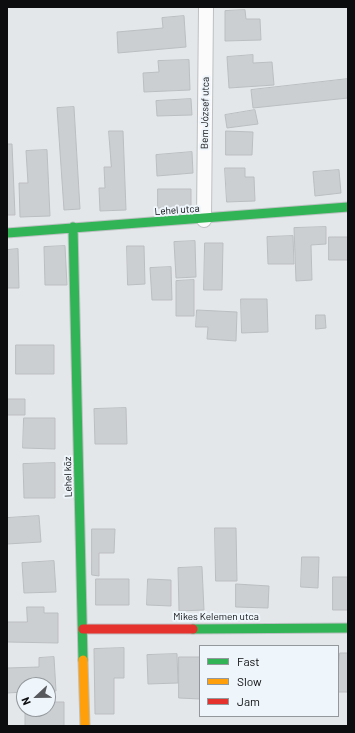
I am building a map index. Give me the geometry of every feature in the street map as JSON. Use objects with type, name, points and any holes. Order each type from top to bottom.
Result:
[{"type":"street","name":"Bem József utca","points":[[204,220],[206,7]]},
{"type":"street","name":"Lehel utca","points":[[7,234],[348,208]]},
{"type":"street","name":"Lehel köz","points":[[73,228],[85,726]]},
{"type":"street","name":"Mikes Kelemen utca","points":[[83,629],[348,628]]},
{"type":"building","points":[[245,10],[246,19],[260,19],[261,40],[225,41],[225,11]]},
{"type":"building","points":[[184,16],[186,47],[118,53],[117,32],[163,28],[162,18]]},
{"type":"building","points":[[253,55],[253,63],[272,62],[274,85],[229,88],[227,57]]},
{"type":"building","points":[[189,60],[190,90],[144,92],[143,73],[159,72],[158,61]]},
{"type":"building","points":[[348,79],[348,98],[253,108],[251,90]]},
{"type":"building","points":[[191,99],[192,115],[157,116],[156,101]]},
{"type":"building","points":[[74,107],[80,209],[64,210],[57,108]]},
{"type":"building","points":[[255,110],[258,124],[227,128],[225,115]]},
{"type":"building","points":[[109,131],[123,131],[126,210],[100,211],[99,188],[105,188],[104,167],[111,167]]},
{"type":"building","points":[[226,131],[253,132],[252,155],[226,155]]},
{"type":"building","points":[[7,144],[12,144],[15,215],[7,215]]},
{"type":"building","points":[[47,150],[50,216],[20,217],[19,183],[28,183],[26,151]]},
{"type":"building","points":[[192,152],[193,173],[157,176],[156,155]]},
{"type":"building","points":[[225,168],[245,168],[245,177],[254,177],[255,201],[227,202]]},
{"type":"building","points":[[339,170],[341,193],[315,196],[313,172]]},
{"type":"building","points":[[158,189],[191,189],[191,209],[158,208]]},
{"type":"building","points":[[326,227],[326,244],[311,245],[312,280],[296,281],[294,228]]},
{"type":"building","points":[[293,236],[294,264],[268,264],[267,237]]},
{"type":"building","points":[[329,237],[348,237],[348,260],[329,260]]},
{"type":"building","points":[[195,241],[196,277],[176,278],[174,242]]},
{"type":"building","points":[[205,243],[223,243],[222,290],[204,290]]},
{"type":"building","points":[[65,246],[67,285],[45,285],[44,247]]},
{"type":"building","points":[[127,246],[144,246],[145,284],[128,285]]},
{"type":"building","points":[[18,249],[19,288],[7,288],[7,250]]},
{"type":"building","points":[[171,267],[172,300],[152,300],[150,268]]},
{"type":"building","points":[[194,280],[194,316],[176,316],[176,281]]},
{"type":"building","points":[[241,299],[267,299],[268,332],[242,333]]},
{"type":"building","points":[[197,310],[237,312],[236,341],[207,339],[208,327],[196,327]]},
{"type":"building","points":[[316,315],[325,315],[326,328],[316,329]]},
{"type":"building","points":[[16,345],[54,345],[54,374],[16,374]]},
{"type":"building","points":[[7,399],[25,399],[25,415],[7,415]]},
{"type":"building","points":[[126,408],[127,444],[95,444],[94,409]]},
{"type":"building","points":[[24,418],[55,418],[55,449],[23,448]]},
{"type":"building","points":[[55,463],[55,498],[24,498],[23,464]]},
{"type":"building","points":[[39,516],[41,542],[7,544],[7,518]]},
{"type":"building","points":[[215,528],[236,528],[237,581],[216,581]]},
{"type":"building","points":[[92,529],[115,529],[114,553],[99,553],[99,576],[92,575]]},
{"type":"building","points":[[302,557],[319,557],[318,588],[301,587]]},
{"type":"building","points":[[54,561],[56,592],[24,593],[22,563]]},
{"type":"building","points":[[202,567],[204,610],[179,611],[178,568]]},
{"type":"building","points":[[333,577],[348,577],[348,610],[333,610]]},
{"type":"building","points":[[96,579],[129,579],[129,605],[96,605]]},
{"type":"building","points":[[148,579],[171,580],[171,606],[147,605]]},
{"type":"building","points":[[236,584],[269,586],[268,608],[236,607]]},
{"type":"building","points":[[27,607],[44,607],[44,613],[58,613],[58,643],[7,642],[7,622],[27,622]]},
{"type":"building","points":[[124,648],[124,678],[114,678],[114,714],[95,714],[94,649]]},
{"type":"building","points":[[340,653],[348,653],[348,692],[339,692]]},
{"type":"building","points":[[177,654],[178,683],[148,684],[147,655]]},
{"type":"building","points":[[54,657],[55,677],[16,677],[16,692],[7,693],[7,668],[39,667],[39,658]]},
{"type":"building","points":[[179,657],[199,657],[199,699],[179,698]]},
{"type":"building","points":[[56,702],[64,702],[64,726],[25,726],[25,717],[56,717]]},
{"type":"traffic: fast","points":[[7,233],[348,207]]},
{"type":"traffic: fast","points":[[73,227],[83,660]]},
{"type":"traffic: fast","points":[[193,629],[348,628]]},
{"type":"traffic: slow","points":[[83,660],[85,726]]},
{"type":"traffic: jam","points":[[83,629],[193,629]]}]
